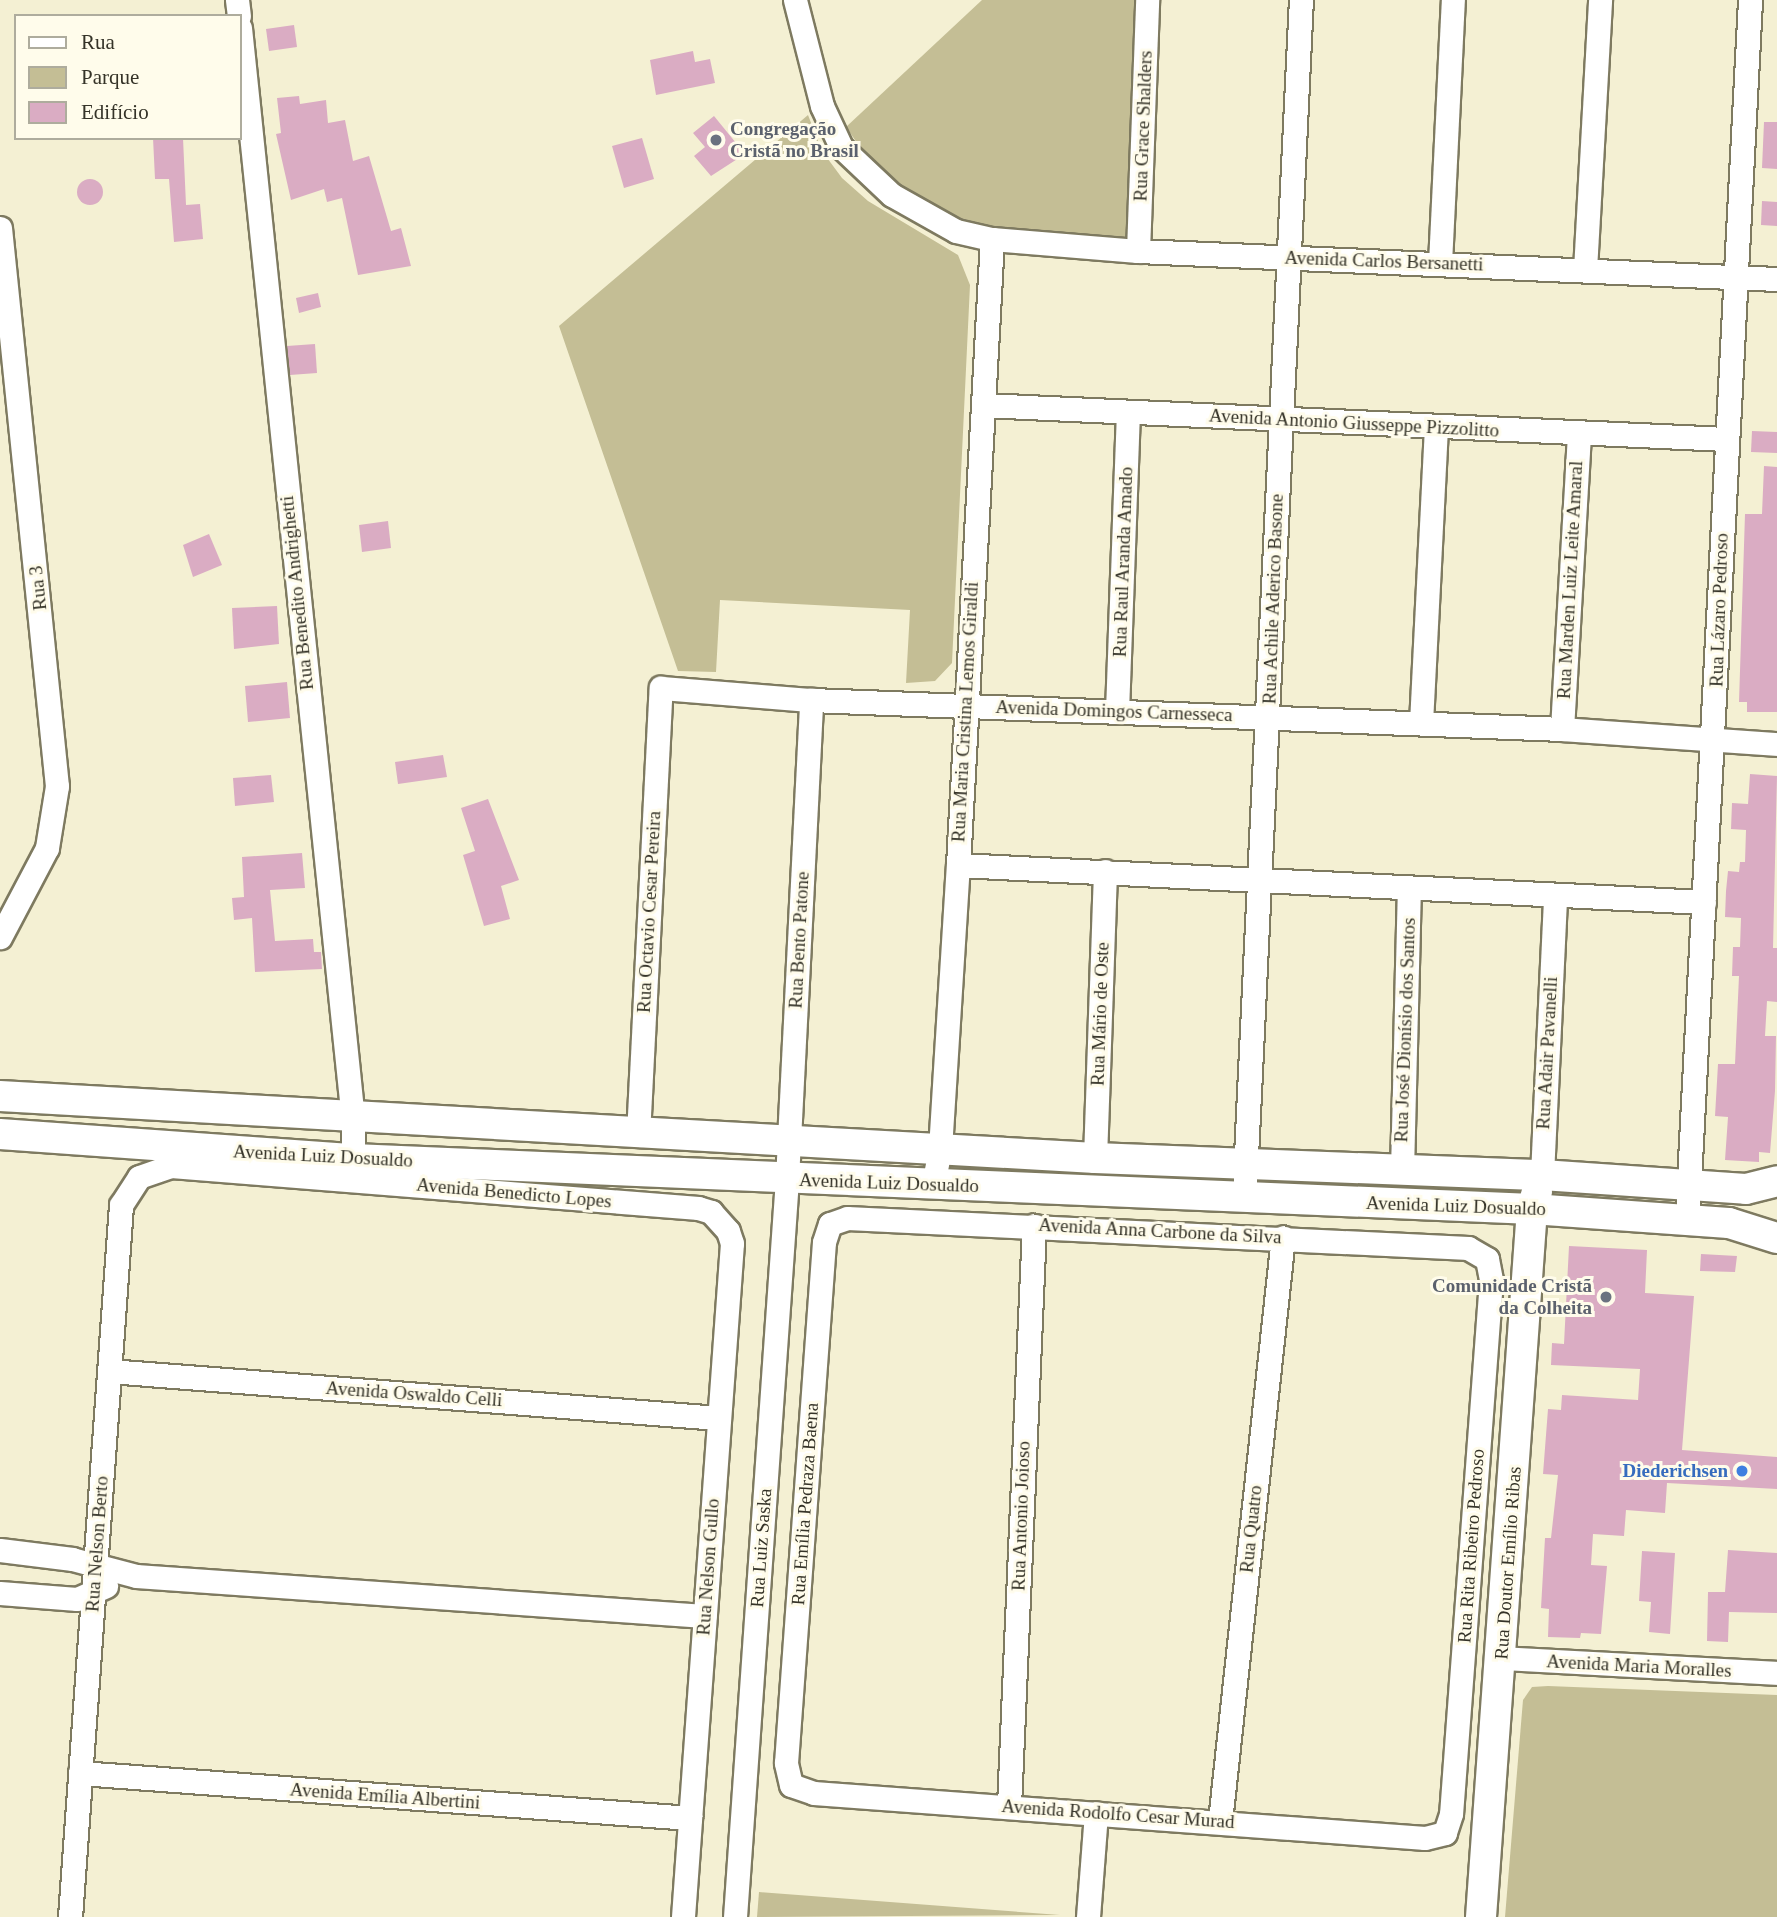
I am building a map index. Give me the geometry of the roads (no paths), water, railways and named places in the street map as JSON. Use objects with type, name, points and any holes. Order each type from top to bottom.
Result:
[{"type":"street","name":"Avenida Carlos Bersanetti","points":[[795,0],[822,106],[841,147],[863,173],[922,216],[956,232],[992,239],[1138,251],[1777,279]]},
{"type":"street","name":"Rua Grace Shalders","points":[[1138,251],[1147,0]]},
{"type":"street","name":"Rua Achile Aderico Basone","points":[[1244,1198],[1257,879],[1269,716],[1279,420],[1301,0]]},
{"type":"street","points":[[1440,263],[1453,0]]},
{"type":"street","points":[[1585,270],[1601,0]]},
{"type":"street","name":"Rua Lázaro Pedroso","points":[[1687,1219],[1750,0]]},
{"type":"street","name":"Rua Benedito Andrighetti","points":[[242,47],[353,1119],[353,1159]]},
{"type":"street","name":"Rua 3","points":[[0,228],[57,786],[47,848],[0,937]]},
{"type":"street","name":"Rua Maria Cristina Lemos Giraldi","points":[[933,1185],[940,1149],[958,865],[992,239]]},
{"type":"street","name":"Avenida Antonio Giusseppe Pizzolitto","points":[[983,405],[1726,439]]},
{"type":"street","name":"Rua Raul Aranda Amado","points":[[1117,711],[1128,412]]},
{"type":"street","points":[[1421,723],[1436,427]]},
{"type":"street","name":"Rua Marden Luiz Leite Amaral","points":[[1562,729],[1579,432]]},
{"type":"street","name":"Avenida Domingos Carnesseca","points":[[661,688],[811,700],[1562,729],[1777,744]]},
{"type":"street","name":"Rua Octavio Cesar Pereira","points":[[638,1135],[661,688]]},
{"type":"street","name":"Rua Bento Patone","points":[[787,1179],[811,700]]},
{"type":"street","points":[[958,865],[1704,902]]},
{"type":"street","name":"Rua Mário de Oste","points":[[1095,1158],[1105,871]]},
{"type":"street","name":"Rua José Dionísio dos Santos","points":[[1402,1171],[1409,888]]},
{"type":"street","name":"Rua Adair Pavanelli","points":[[1532,1209],[1542,1175],[1555,895]]},
{"type":"street","name":"Avenida Luiz Dosualdo","points":[[0,1096],[353,1119],[1095,1158],[1542,1175],[1746,1189],[1777,1181]]},
{"type":"street","name":"Avenida Luiz Dosualdo","points":[[0,1135],[353,1159],[1532,1209],[1729,1223],[1777,1238]]},
{"type":"street","name":"Avenida Benedicto Lopes","points":[[139,1177],[172,1166],[698,1208],[721,1220]]},
{"type":"street","name":"Rua Nelson Berto","points":[[70,1917],[121,1205],[139,1177]]},
{"type":"street","name":"Rua Luiz Saska","points":[[735,1917],[787,1179]]},
{"type":"street","name":"Rua Doutor Emílio Ribas","points":[[1481,1917],[1532,1209]]},
{"type":"street","name":"Avenida Anna Carbone da Silva","points":[[830,1224],[847,1218],[1283,1237],[1468,1248],[1487,1259]]},
{"type":"street","name":"Rua Nelson Gullo","points":[[683,1917],[732,1243],[721,1220]]},
{"type":"street","name":"Rua Emília Pedraza Baena","points":[[791,1785],[786,1763],[824,1242],[830,1224]]},
{"type":"street","name":"Rua Antonio Joioso","points":[[1009,1806],[1034,1226]]},
{"type":"street","name":"Rua Quatro","points":[[1220,1821],[1283,1237]]},
{"type":"street","name":"Rua Rita Ribeiro Pedroso","points":[[1445,1833],[1451,1814],[1491,1280],[1487,1259]]},
{"type":"street","name":"Avenida Oswaldo Celli","points":[[109,1371],[719,1418]]},
{"type":"street","points":[[0,1550],[72,1559],[136,1576],[705,1616]]},
{"type":"street","points":[[0,1593],[77,1599],[94,1590],[136,1576]]},
{"type":"street","name":"Avenida Maria Moralles","points":[[1501,1658],[1777,1673]]},
{"type":"street","name":"Avenida Emília Albertini","points":[[80,1773],[690,1818]]},
{"type":"street","name":"Avenida Rodolfo Cesar Murad","points":[[791,1785],[814,1793],[1425,1838],[1445,1833]]},
{"type":"street","points":[[1088,1917],[1096,1813]]},
{"type":"place","name":"Congregação Cristã no Brasil","points":[[716,140]]},
{"type":"place","name":"Comunidade Cristã da Colheita","points":[[1606,1297]]},
{"type":"place","name":"Diederichsen","points":[[1742,1471]]}]
